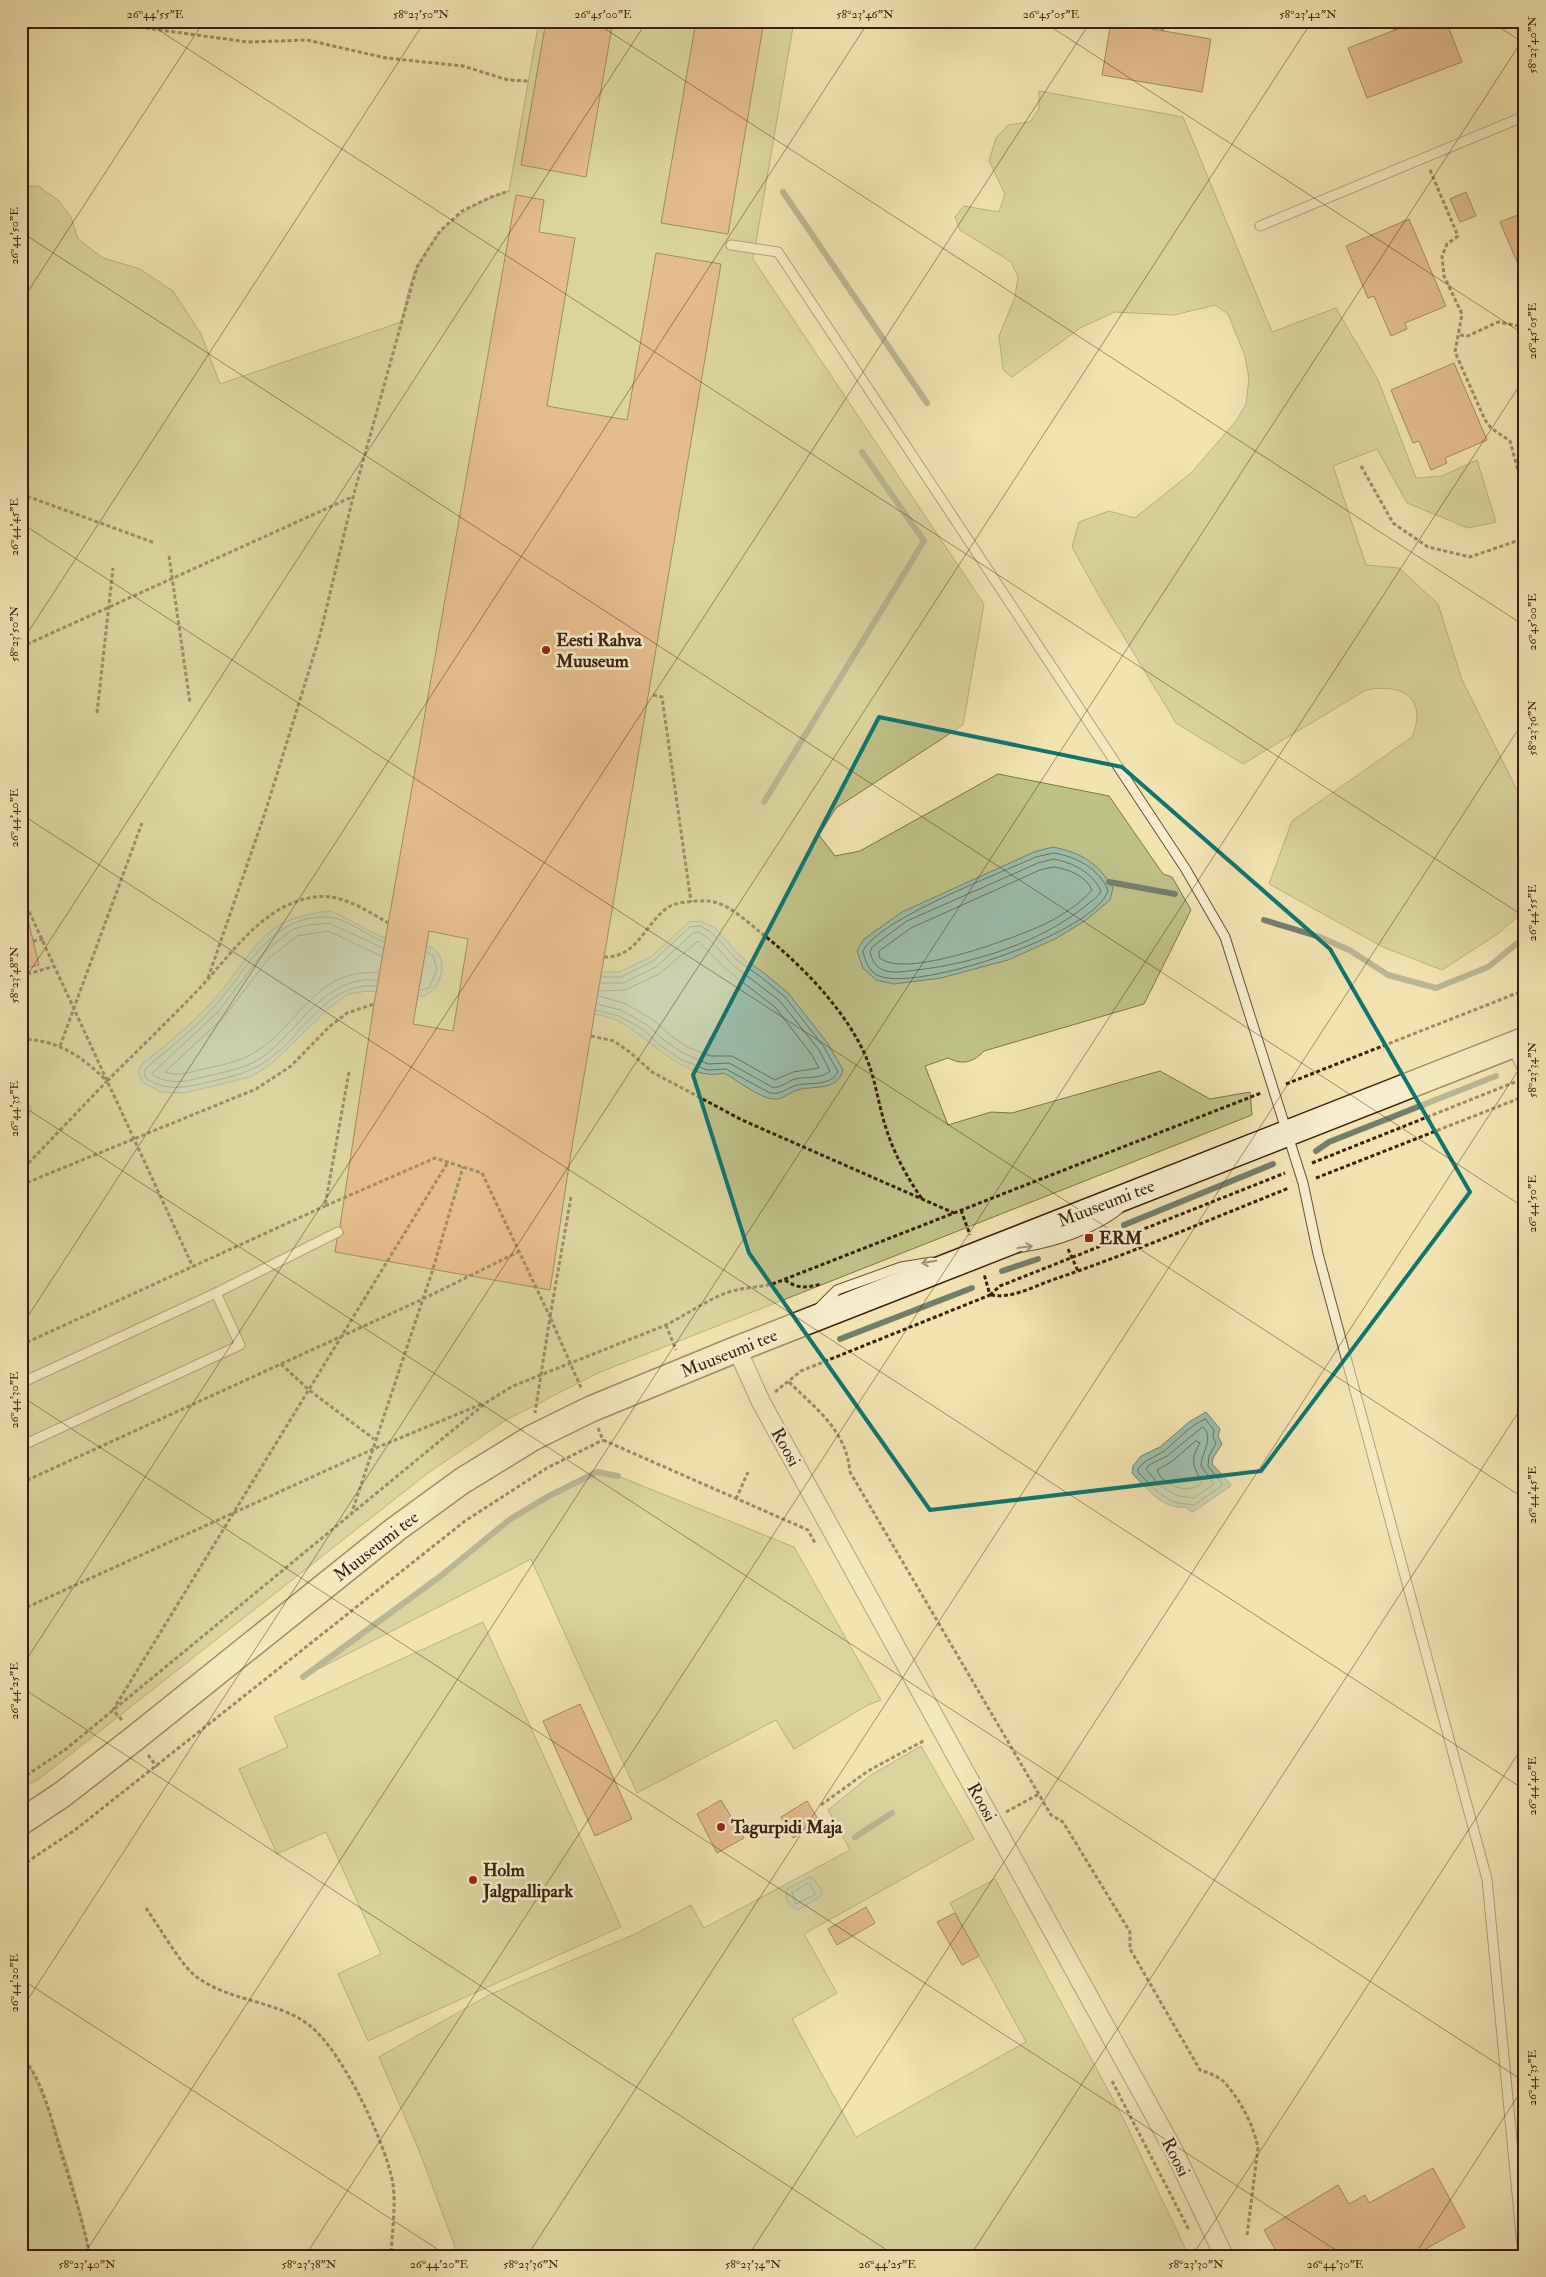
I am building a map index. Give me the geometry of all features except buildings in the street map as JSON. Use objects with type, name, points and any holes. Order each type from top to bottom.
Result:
[{"type":"street","name":"Muuseumi tee","points":[[21,1822],[63,1794],[135,1738],[396,1529],[462,1481],[532,1438],[591,1409],[802,1323],[978,1256],[1145,1188],[1518,1043]]},
{"type":"street","name":"Roosi","points":[[738,1349],[761,1402],[1174,2151],[1224,2256]]},
{"type":"lane","points":[[1260,226],[1525,116]]},
{"type":"lane","points":[[731,245],[778,252],[1185,868],[1225,937],[1299,1168],[1318,1254],[1487,1879],[1523,2256]]},
{"type":"lane","points":[[1518,1043],[1525,1075]]},
{"type":"lane","points":[[21,1383],[216,1293],[338,1232]]},
{"type":"lane","points":[[21,1446],[240,1345],[216,1293]]},
{"type":"path","points":[[94,21],[248,42],[307,40],[386,58],[463,66],[508,80],[529,81]]},
{"type":"path","points":[[1162,31],[1163,21]]},
{"type":"path","points":[[1391,21],[1395,30]]},
{"type":"path","points":[[1425,158],[1458,236],[1446,244],[1442,256],[1444,276],[1462,314],[1460,335],[1455,352],[1485,420],[1490,428],[1510,441],[1525,496]]},
{"type":"path","points":[[208,978],[264,813],[320,635],[353,497],[417,267],[440,231],[462,211],[491,197],[509,191]]},
{"type":"path","points":[[1460,335],[1468,336],[1498,322],[1525,326]]},
{"type":"path","points":[[1361,466],[1393,523],[1428,548],[1470,557],[1525,538]]},
{"type":"path","points":[[21,494],[155,543]]},
{"type":"path","points":[[21,647],[353,497]]},
{"type":"path","points":[[169,556],[190,703]]},
{"type":"path","points":[[97,713],[112,568]]},
{"type":"path","points":[[653,695],[662,697],[691,902]]},
{"type":"path","points":[[60,1046],[142,823]]},
{"type":"path","points":[[21,894],[56,966],[107,1081],[135,1137],[193,1267]]},
{"type":"path","points":[[21,1171],[264,919],[285,906],[300,900],[316,897],[335,898],[362,907],[388,923]]},
{"type":"path","points":[[604,957],[613,957],[633,946],[646,933],[656,918],[669,906],[711,901],[724,906],[783,950],[807,973],[852,1032],[860,1046],[868,1063],[886,1130],[903,1171],[922,1199]]},
{"type":"path","points":[[34,941],[43,939]]},
{"type":"path","points":[[21,976],[56,966]]},
{"type":"path","points":[[21,1779],[66,1749],[487,1402],[513,1386],[666,1325],[706,1302],[729,1292],[758,1289],[775,1283],[1525,990]]},
{"type":"path","points":[[21,1185],[256,1089],[291,1066],[329,1027],[347,1013],[374,1004]]},
{"type":"path","points":[[591,1036],[614,1042],[631,1053],[652,1072],[742,1120],[954,1213]]},
{"type":"path","points":[[21,1039],[60,1046],[84,1058],[107,1081]]},
{"type":"path","points":[[325,1206],[349,1072]]},
{"type":"path","points":[[761,1402],[801,1371],[990,1295],[1000,1286],[1516,1082]]},
{"type":"path","points":[[990,1295],[1013,1294],[1078,1271],[1525,1096]]},
{"type":"path","points":[[21,1345],[325,1206],[435,1158],[482,1173],[520,1251],[582,1389]]},
{"type":"path","points":[[114,1710],[448,1162]]},
{"type":"path","points":[[350,1516],[374,1439],[423,1299],[464,1167]]},
{"type":"path","points":[[532,1438],[550,1317],[572,1197]]},
{"type":"path","points":[[961,1210],[990,1295]]},
{"type":"path","points":[[21,1483],[423,1299],[520,1251]]},
{"type":"path","points":[[666,1325],[684,1371]]},
{"type":"path","points":[[281,1364],[309,1390],[374,1439]]},
{"type":"path","points":[[788,1382],[836,1429],[848,1455],[850,1472],[1038,1794],[1051,1815],[1063,1822],[1130,1932],[1130,1948],[1200,2070],[1214,2075],[1224,2082],[1235,2097],[1256,2135],[1258,2148],[1248,2235]]},
{"type":"path","points":[[21,1610],[371,1450],[487,1402]]},
{"type":"path","points":[[21,1866],[90,1819],[465,1521],[546,1468],[603,1440],[808,1530],[817,1547]]},
{"type":"path","points":[[736,1499],[748,1472]]},
{"type":"path","points":[[920,1732],[930,1749]]},
{"type":"path","points":[[821,1806],[868,1771],[925,1740]]},
{"type":"path","points":[[992,1820],[1038,1794]]},
{"type":"path","points":[[146,1908],[191,1972],[203,1981],[226,1992],[291,2013],[325,2039],[338,2056],[387,2159],[393,2185],[394,2211],[391,2256]]},
{"type":"path","points":[[21,2054],[27,2061],[45,2099],[85,2228],[90,2256]]},
{"type":"path","points":[[1108,2074],[1193,2238]]},
{"type":"highlighted area","points":[[879,717],[1122,767],[1330,949],[1470,1192],[1261,1471],[930,1510],[749,1253],[693,1075]]},
{"type":"green space","points":[[539,21],[794,21],[753,259],[984,604],[963,725],[836,808],[819,835],[835,856],[860,851],[998,774],[1109,796],[1163,874],[1172,877],[1191,910],[1144,1004],[984,1051],[976,1058],[967,1062],[958,1062],[948,1058],[925,1066],[948,1125],[991,1112],[1012,1113],[1160,1071],[1210,1099],[1250,1092],[1252,1115],[598,1373],[506,1420],[428,1473],[39,1779],[21,1789],[21,1124],[30,1116],[27,1101],[21,1097],[21,186],[38,186],[58,200],[71,217],[78,239],[103,258],[140,269],[173,291],[201,334],[220,384],[401,322],[414,273],[434,240],[467,210],[494,196],[509,191]]},
{"type":"green space","points":[[1039,91],[1183,117],[1272,332],[1336,308],[1378,380],[1416,478],[1442,476],[1477,460],[1496,522],[1468,528],[1407,503],[1377,449],[1333,466],[1366,565],[1399,568],[1438,604],[1462,680],[1525,806],[1525,910],[1499,933],[1442,970],[1383,947],[1269,884],[1292,821],[1412,737],[1417,712],[1409,696],[1391,689],[1366,690],[1243,764],[1176,723],[1098,594],[1072,547],[1079,522],[1109,511],[1135,518],[1191,473],[1237,420],[1246,404],[1249,379],[1245,356],[1228,314],[1215,305],[1174,315],[1115,312],[1082,327],[1012,377],[1003,370],[999,336],[1015,297],[1018,277],[1011,262],[960,230],[955,217],[964,206],[999,212],[1005,194],[989,161],[996,138],[1008,125],[1030,122],[1039,109]]},
{"type":"green space","points":[[597,1472],[618,1476],[794,1547],[881,1700],[868,1705],[794,1749],[776,1720],[637,1793],[531,1559],[303,1677],[442,1575],[509,1520],[547,1497]]},
{"type":"green space","name":"Holm Jalgpallipark","points":[[483,1622],[621,1927],[368,2041],[338,1974],[381,1954],[326,1832],[277,1854],[239,1769],[288,1747],[274,1717]]},
{"type":"green space","points":[[921,1746],[974,1839],[804,1934],[837,1993],[792,2019],[856,2137],[1026,2042],[950,1903],[995,1879],[1123,2118],[1189,2256],[456,2256],[454,2244],[419,2150],[379,2057],[491,1994],[633,1935],[691,1905],[704,1928],[850,1850],[828,1810],[871,1775]]},
{"type":"green space","points":[[27,2061],[56,2132],[72,2181],[90,2256],[21,2256],[21,2062]]},
{"type":"water","points":[[1053,847],[1072,852],[1088,860],[1101,872],[1113,888],[1110,900],[1086,920],[1055,939],[1008,960],[941,978],[894,984],[876,980],[863,968],[857,951],[864,939],[902,912],[1034,852]]},
{"type":"water","points":[[331,911],[393,941],[406,945],[433,948],[442,963],[440,977],[434,989],[423,996],[368,991],[348,994],[328,1009],[270,1065],[250,1077],[185,1093],[161,1092],[142,1082],[138,1072],[141,1065],[210,1004],[248,955],[271,931],[286,922],[306,915]]},
{"type":"water","points":[[700,921],[714,927],[741,957],[789,994],[828,1044],[843,1070],[836,1082],[830,1085],[797,1090],[776,1099],[768,1098],[724,1073],[696,1072],[669,1057],[620,1022],[582,1011],[573,972],[619,972],[651,957],[689,922]]},
{"type":"water","points":[[21,1098],[27,1101],[32,1111],[21,1124]]},
{"type":"water","points":[[1206,1412],[1220,1429],[1218,1436],[1222,1444],[1213,1458],[1212,1464],[1231,1486],[1193,1512],[1185,1507],[1177,1507],[1162,1502],[1132,1473],[1133,1466],[1141,1456],[1160,1447],[1189,1422]]},
{"type":"water","points":[[810,1877],[815,1880],[822,1891],[821,1896],[798,1910],[788,1901],[786,1896],[787,1889]]},
{"type":"waterway","points":[[783,192],[927,403]]},
{"type":"waterway","points":[[764,802],[924,541],[862,452]]},
{"type":"waterway","points":[[1109,882],[1175,894]]},
{"type":"waterway","points":[[1264,920],[1320,937],[1351,951],[1388,975],[1436,988],[1488,967],[1525,937]]},
{"type":"waterway","points":[[1316,1151],[1329,1142],[1496,1076]]},
{"type":"waterway","points":[[1124,1225],[1273,1164]]},
{"type":"waterway","points":[[1002,1271],[1038,1259]]},
{"type":"waterway","points":[[840,1339],[972,1288]]},
{"type":"waterway","points":[[303,1677],[442,1575],[509,1520],[547,1497],[597,1472],[618,1476]]},
{"type":"waterway","points":[[855,1837],[892,1813]]},
{"type":"place","name":"Eesti Rahva Muuseum","points":[[546,650]]},
{"type":"place","name":"ERM","points":[[1089,1238]]},
{"type":"place","name":"Tagurpidi Maja","points":[[721,1827]]},
{"type":"place","name":"Holm Jalgpallipark","points":[[473,1880]]}]
